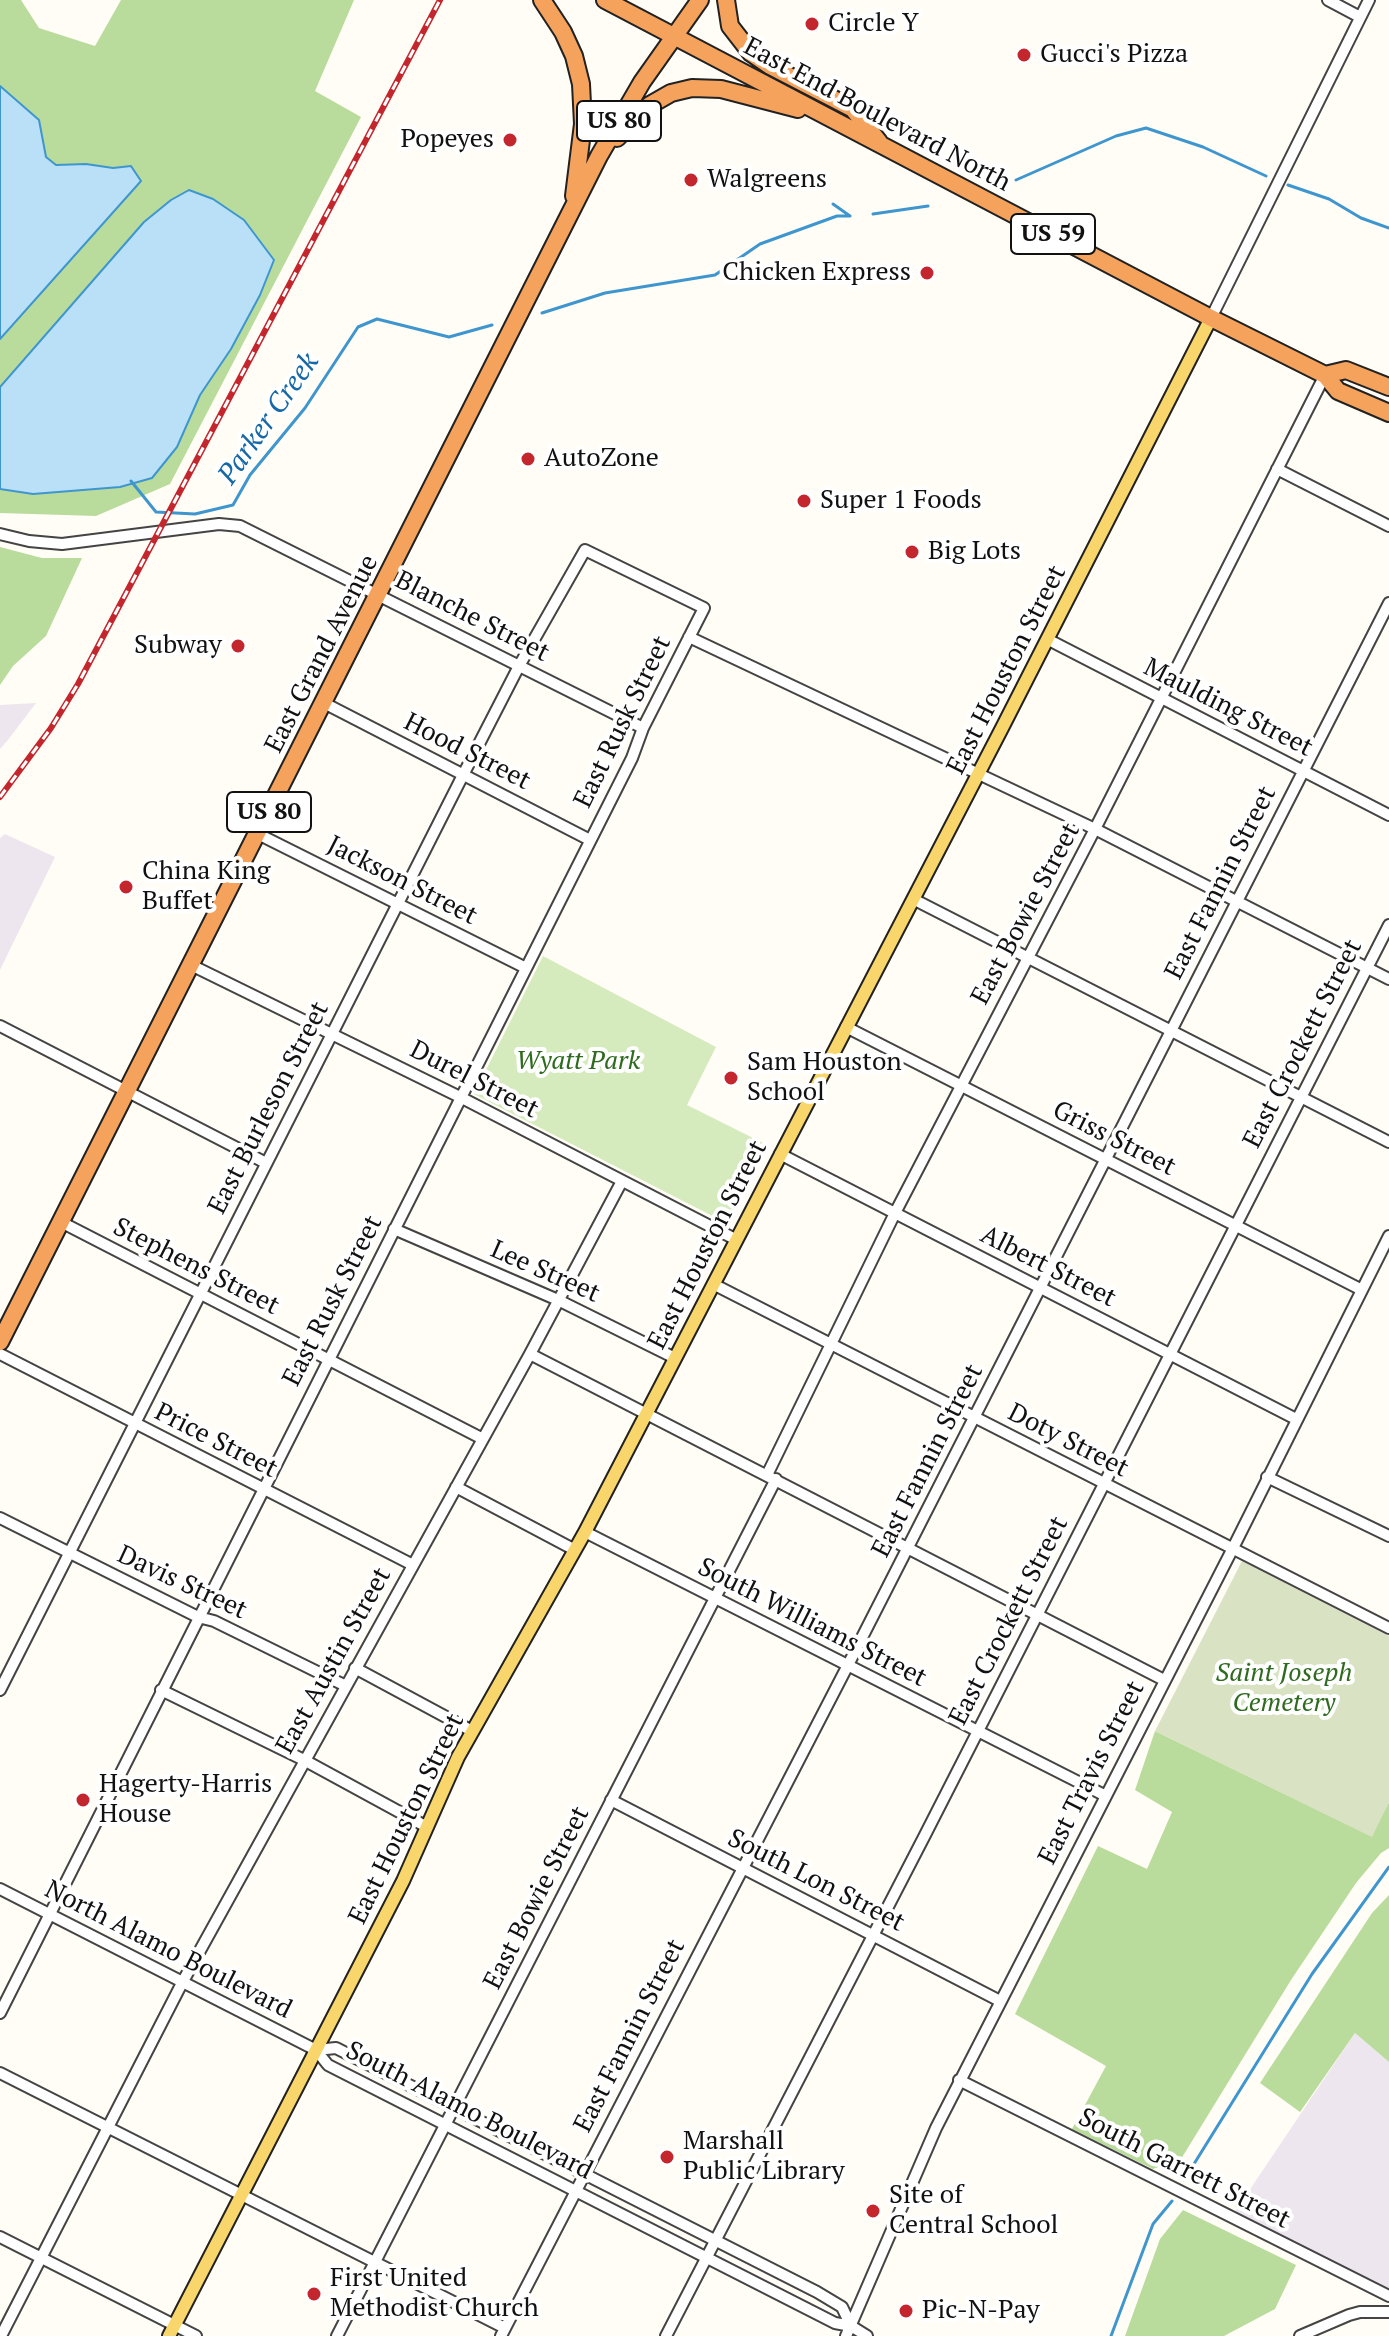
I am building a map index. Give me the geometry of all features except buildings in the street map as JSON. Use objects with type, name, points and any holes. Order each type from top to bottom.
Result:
[{"type":"highway","points":[[542,0],[563,32],[574,56],[581,84],[583,124],[572,210]]},
{"type":"highway","name":"East End Boulevard North","points":[[605,0],[1211,318]]},
{"type":"highway","name":"US 80","points":[[674,37],[700,0]]},
{"type":"highway","points":[[726,0],[730,26],[745,48],[770,66],[853,109],[883,146]]},
{"type":"highway","name":"East Grand Avenue","points":[[0,1342],[599,156],[674,37]]},
{"type":"highway","points":[[599,156],[650,105],[671,93],[692,88],[721,89],[827,117]]},
{"type":"highway","name":"US 59","points":[[1211,318],[1325,375],[1338,391],[1389,413]]},
{"type":"highway","name":"US 59","points":[[1325,375],[1346,370],[1389,387]]},
{"type":"main road","name":"East Houston Street","points":[[172,2330],[403,1881],[472,1731],[585,1532],[1211,318]]},
{"type":"street","points":[[1328,0],[1360,17]]},
{"type":"street","name":"East Houston Street","points":[[1211,318],[1369,0]]},
{"type":"street","name":"East Bowie Street","points":[[337,2336],[715,1598],[830,1344],[895,1213],[1095,829],[1325,375]]},
{"type":"street","points":[[1277,469],[1389,526]]},
{"type":"street","name":"Blanche Street","points":[[0,534],[62,544],[219,524],[240,526],[643,728]]},
{"type":"street","name":"East Rusk Street","points":[[0,2013],[261,1489],[462,1098],[704,608],[585,550]]},
{"type":"street","name":"East Burleson Street","points":[[0,1690],[331,1032],[519,666],[585,550]]},
{"type":"street","name":"East Fannin Street","points":[[503,2332],[908,1548],[1389,603]]},
{"type":"street","points":[[689,637],[995,780],[1389,979]]},
{"type":"street","name":"Maulding Street","points":[[1047,639],[1389,815]]},
{"type":"street","name":"Hood Street","points":[[324,703],[590,840]]},
{"type":"street","name":"Jackson Street","points":[[258,834],[526,968]]},
{"type":"street","points":[[913,899],[1389,1142]]},
{"type":"street","name":"East Crockett Street","points":[[666,2336],[1389,925]]},
{"type":"street","name":"Durel Street","points":[[191,965],[331,1032],[735,1239]]},
{"type":"street","points":[[0,1026],[266,1163]]},
{"type":"street","name":"Griss Street","points":[[846,1027],[1362,1290]]},
{"type":"street","name":"Albert Street","points":[[780,1154],[1296,1419]]},
{"type":"street","name":"East Austin Street","points":[[1,2336],[182,1983],[530,1354],[622,1181]]},
{"type":"street","name":"Stephens Street","points":[[61,1222],[483,1439]]},
{"type":"street","name":"Lee Street","points":[[394,1229],[558,1300],[675,1358]]},
{"type":"street","name":"East Travis Street","points":[[849,2331],[959,2080],[1232,1550],[1389,1236]]},
{"type":"street","name":"Doty Street","points":[[713,1284],[1389,1628]]},
{"type":"street","name":"Price Street","points":[[0,1354],[413,1565]]},
{"type":"street","points":[[530,1354],[1164,1680]]},
{"type":"street","points":[[1267,1477],[1389,1536]]},
{"type":"street","points":[[456,1487],[575,1550]]},
{"type":"street","name":"Davis Street","points":[[0,1518],[198,1617],[214,1621],[346,1686]]},
{"type":"street","name":"South Williams Street","points":[[585,1532],[1106,1796]]},
{"type":"street","points":[[355,1668],[472,1731]]},
{"type":"street","points":[[161,1690],[304,1760],[427,1827]]},
{"type":"street","name":"South Lon Street","points":[[611,1800],[1000,2001]]},
{"type":"street","name":"North Alamo Boulevard","points":[[0,1889],[316,2050]]},
{"type":"street","name":"South Alamo Boulevard","points":[[316,2050],[336,2048],[715,2240],[842,2307],[849,2331]]},
{"type":"street","name":"South Alamo Boulevard","points":[[316,2050],[328,2065],[849,2331],[867,2336]]},
{"type":"street","points":[[0,2073],[374,2262],[503,2332]]},
{"type":"street","name":"South Garrett Street","points":[[959,2080],[1389,2296]]},
{"type":"street","points":[[0,2237],[172,2330],[196,2336]]},
{"type":"street","points":[[1300,2336],[1360,2312],[1389,2312]]},
{"type":"shaded area","points":[[36,703],[8,740],[0,749],[0,705]]},
{"type":"shaded area","points":[[5,834],[55,857],[0,970],[0,838]]},
{"type":"shaded area","points":[[1355,2033],[1389,2062],[1389,2288],[1234,2213]]},
{"type":"green space","points":[[0,0],[21,0],[39,28],[95,46],[121,0],[354,0],[315,91],[361,117],[170,484],[96,516],[0,513],[0,489],[33,494],[177,447],[200,395],[231,349],[260,295],[274,260],[244,220],[144,222],[0,387],[0,339],[131,166],[56,165],[46,157],[39,120],[0,86]]},
{"type":"green space","points":[[0,547],[42,558],[82,558],[46,636],[13,666],[0,685]]},
{"type":"green space","name":"Wyatt Park","points":[[543,956],[716,1047],[687,1105],[767,1145],[728,1224],[474,1094]]},
{"type":"green space","name":"Saint Joseph Cemetery","points":[[1242,1561],[1389,1636],[1389,1802],[1372,1837],[1155,1731]]},
{"type":"green space","points":[[1155,1731],[1371,1836],[1389,1802],[1389,1848],[1356,1883],[1291,1980],[1181,2159],[1153,2169],[1072,2129],[1106,2066],[1015,2014],[1098,1846],[1147,1869],[1172,1812],[1135,1790]]},
{"type":"green space","points":[[1389,1895],[1389,2062],[1355,2033],[1300,2112],[1260,2083],[1372,1913]]},
{"type":"green space","points":[[1183,2210],[1296,2265],[1275,2309],[1224,2336],[1125,2336],[1160,2239]]},
{"type":"water","points":[[0,86],[39,120],[46,157],[56,165],[131,166],[141,181],[0,339]]},
{"type":"water","points":[[189,190],[213,199],[244,220],[274,260],[260,295],[231,349],[200,395],[177,447],[152,478],[120,487],[33,494],[0,489],[0,387],[144,222]]},
{"type":"waterway","name":"Parker Creek","points":[[1016,180],[1116,136],[1146,128],[1203,147],[1266,176]]},
{"type":"waterway","name":"Parker Creek","points":[[1288,185],[1329,199],[1361,218],[1389,228]]},
{"type":"waterway","points":[[833,204],[850,216]]},
{"type":"waterway","name":"Parker Creek","points":[[873,214],[928,206]]},
{"type":"waterway","name":"Parker Creek","points":[[542,313],[605,293],[715,275],[760,244],[837,216],[850,216]]},
{"type":"waterway","name":"Parker Creek","points":[[131,481],[156,512],[195,514],[233,505],[250,475],[305,408],[358,327],[377,319],[449,337],[492,325]]},
{"type":"waterway","points":[[1184,2180],[1312,1974],[1389,1867]]},
{"type":"waterway","points":[[1111,2336],[1153,2224],[1172,2201]]},
{"type":"railway","points":[[0,797],[51,728],[78,684],[440,0]]},
{"type":"place","name":"Circle Y","points":[[812,24]]},
{"type":"place","name":"Gucci's Pizza","points":[[1024,55]]},
{"type":"place","name":"Popeyes","points":[[510,140]]},
{"type":"place","name":"Walgreens","points":[[691,180]]},
{"type":"place","name":"Chicken Express","points":[[927,273]]},
{"type":"place","name":"AutoZone","points":[[528,459]]},
{"type":"place","name":"Super 1 Foods","points":[[804,501]]},
{"type":"place","name":"Big Lots","points":[[912,552]]},
{"type":"place","name":"Subway","points":[[238,646]]},
{"type":"place","name":"China King Buffet","points":[[126,887]]},
{"type":"place","name":"Sam Houston School","points":[[731,1078]]},
{"type":"place","name":"Hagerty-Harris House","points":[[83,1800]]},
{"type":"place","name":"Marshall Public Library","points":[[667,2157]]},
{"type":"place","name":"Site of Central School","points":[[873,2211]]},
{"type":"place","name":"First United Methodist Church","points":[[314,2294]]},
{"type":"place","name":"Pic-N-Pay","points":[[906,2311]]}]
